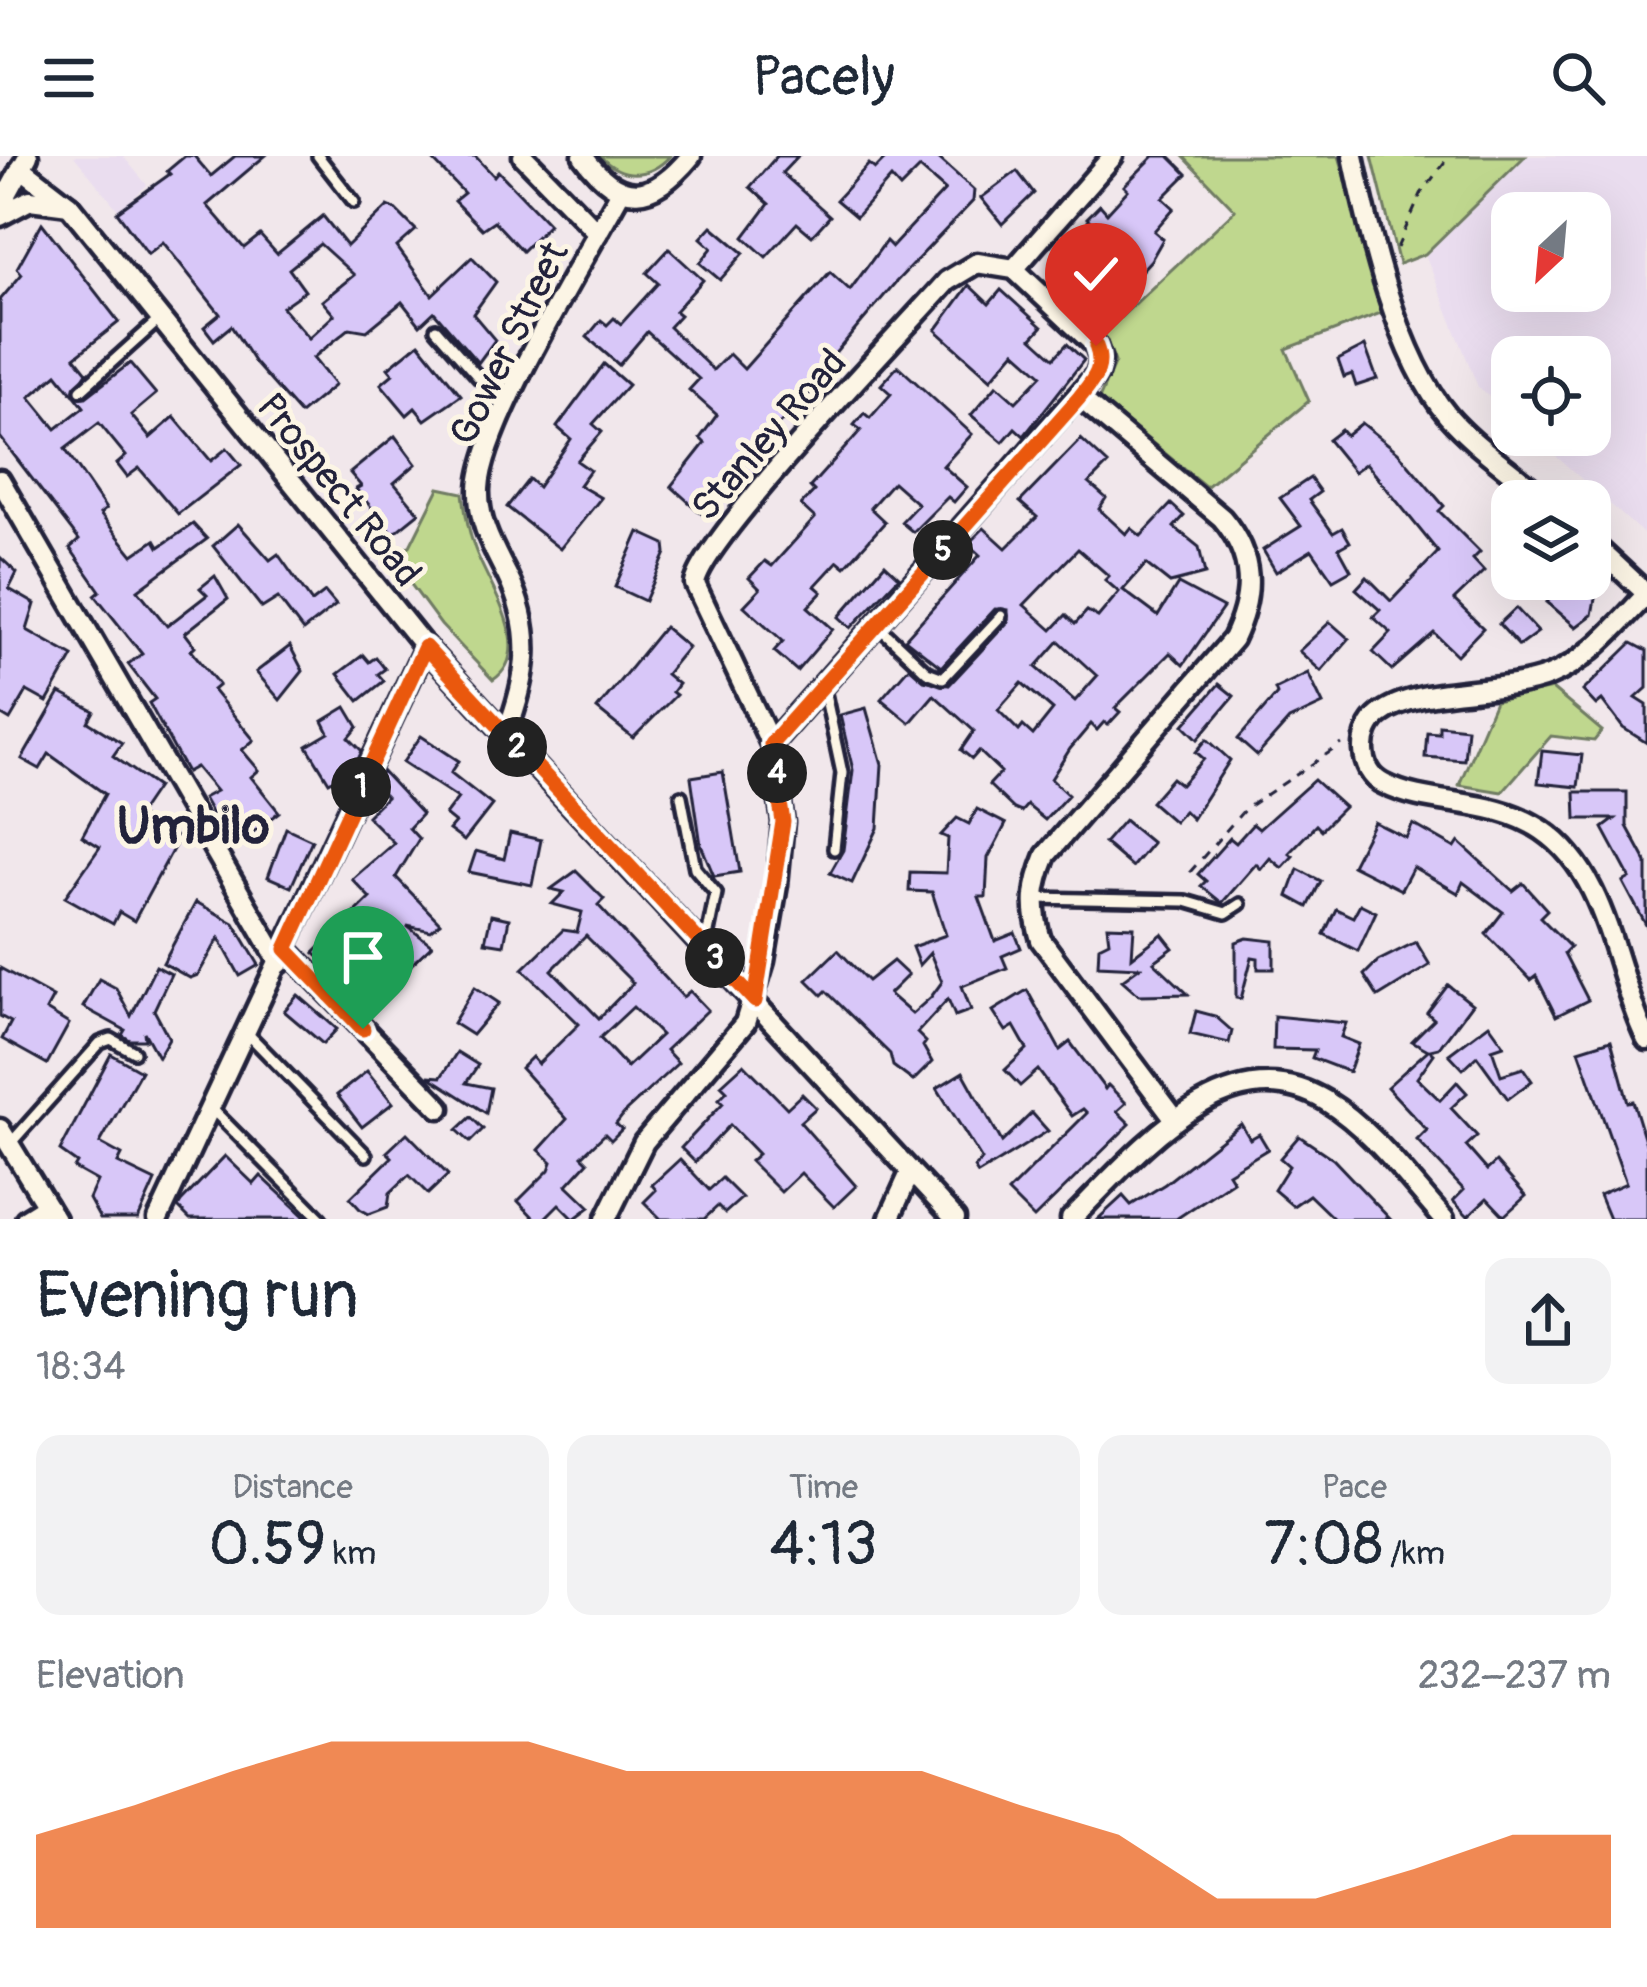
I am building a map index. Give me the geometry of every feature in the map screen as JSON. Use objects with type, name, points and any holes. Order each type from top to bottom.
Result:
[{"type":"street","points":[[523,156],[598,233]]},
{"type":"street","points":[[584,156],[621,191],[649,194],[666,184],[691,156]]},
{"type":"street","points":[[771,744],[1097,374],[1101,360],[1096,346],[1014,269],[1112,156]]},
{"type":"street","points":[[1353,156],[1385,274],[1428,388],[1472,440],[1521,480]]},
{"type":"street","points":[[2,202],[25,162]]},
{"type":"street","name":"Prospect Road","points":[[25,162],[69,206],[425,647],[956,1219]]},
{"type":"street","name":"Gower Street","points":[[506,734],[525,680],[529,638],[509,578],[482,523],[479,488],[490,445],[511,399],[621,191]]},
{"type":"street","points":[[2,202],[30,200],[69,206]]},
{"type":"street","name":"Stanley Road","points":[[755,1001],[783,822],[771,744],[694,584],[697,570],[733,521],[946,281],[977,263],[1014,269]]},
{"type":"street","points":[[1079,398],[1238,537],[1249,594],[1233,639],[1046,855],[1033,898],[1041,940],[1174,1119]]},
{"type":"street","points":[[0,481],[283,956],[440,1108]]},
{"type":"street","points":[[1611,561],[1647,594],[1591,650],[1550,676],[1385,710],[1366,733],[1363,752],[1378,781],[1522,819],[1568,853],[1588,878],[1647,1040]]},
{"type":"street","points":[[158,1219],[425,647]]},
{"type":"street","points":[[606,1219],[644,1142],[733,1040],[755,1001]]},
{"type":"street","points":[[1070,1219],[1174,1119],[1232,1090],[1267,1085],[1311,1094],[1364,1132],[1444,1219]]},
{"type":"street","points":[[5,1137],[51,1213],[26,1219]]},
{"type":"street","points":[[889,1219],[910,1173]]},
{"type":"lane","points":[[318,156],[354,202]]},
{"type":"lane","points":[[81,390],[160,319]]},
{"type":"lane","points":[[436,329],[479,378],[511,399]]},
{"type":"lane","points":[[877,625],[927,672],[943,678],[1001,616]]},
{"type":"lane","points":[[824,685],[842,772],[834,849]]},
{"type":"lane","points":[[681,796],[695,868],[716,893],[705,948]]},
{"type":"lane","points":[[1033,898],[1185,902],[1226,913],[1240,904]]},
{"type":"lane","points":[[247,1033],[366,1155]]},
{"type":"lane","points":[[5,1137],[100,1043],[111,1039],[134,1052]]},
{"type":"lane","points":[[211,1108],[321,1219]]},
{"type":"path","points":[[1385,274],[1421,194],[1449,156]]},
{"type":"path","points":[[1190,872],[1245,809],[1366,733]]},
{"type":"shaded area","points":[[74,156],[123,156],[147,185],[119,211]]},
{"type":"shaded area","points":[[1525,156],[1647,156],[1647,537],[1611,505],[1611,480],[1583,480],[1556,456],[1611,456],[1611,336],[1491,336],[1491,398],[1478,387],[1425,254]]},
{"type":"green space","points":[[600,156],[670,156],[653,169],[635,173],[617,169]]},
{"type":"green space","points":[[1183,156],[1339,156],[1386,311],[1286,349],[1309,401],[1206,487],[1099,399],[1115,362],[1104,333],[1235,210]]},
{"type":"green space","points":[[1372,156],[1525,156],[1425,254],[1399,264]]},
{"type":"green space","points":[[439,488],[463,493],[473,542],[505,617],[511,652],[505,668],[493,680],[441,625],[387,552],[410,546]]},
{"type":"green space","points":[[1552,689],[1602,731],[1594,741],[1551,736],[1502,792],[1459,785],[1495,701]]},
{"type":"building","points":[[185,156],[194,156],[211,176],[235,156],[265,156],[207,205],[244,248],[260,235],[277,254],[323,216],[347,246],[388,206],[395,209],[416,230],[397,247],[432,295],[472,257],[496,282],[473,314],[495,340],[478,363],[434,312],[420,325],[402,302],[367,331],[350,328],[313,358],[335,385],[300,414],[255,363],[231,326],[214,340],[204,327],[220,314],[163,242],[148,254],[117,212],[170,174],[167,171]],"holes":[[[320,244],[354,275],[322,301],[334,315],[309,338],[282,307],[305,291],[289,269]]]},
{"type":"building","points":[[429,156],[475,156],[494,176],[498,171],[549,224],[522,251],[494,221],[482,229],[454,201],[464,193]]},
{"type":"building","points":[[777,156],[798,156],[782,173],[830,216],[812,236],[797,223],[766,257],[744,237],[769,204],[750,187]]},
{"type":"building","points":[[888,156],[936,156],[974,190],[973,201],[810,383],[815,388],[744,459],[757,470],[746,482],[738,476],[703,515],[671,486],[705,443],[700,438],[717,415],[689,390],[699,379],[647,332],[619,365],[587,337],[601,320],[607,325],[614,318],[621,324],[658,283],[647,273],[669,249],[703,280],[675,311],[680,315],[669,327],[713,370],[729,354],[744,369],[830,272],[850,290],[886,241],[892,247],[945,190],[920,168],[900,188],[891,178],[856,217],[836,200],[869,164],[875,169]]},
{"type":"building","points":[[1154,156],[1169,156],[1187,174],[1163,198],[1174,208],[1154,231],[1163,239],[1151,260],[1132,281],[1116,267],[1095,291],[1113,308],[1098,324],[1055,284],[1103,233],[1087,218],[1100,205],[1107,213],[1128,190],[1124,186]]},
{"type":"building","points":[[1017,171],[1034,193],[1002,224],[981,198]]},
{"type":"building","points":[[42,223],[119,322],[75,357],[87,372],[73,394],[57,374],[30,397],[56,429],[84,407],[76,397],[86,397],[130,363],[156,394],[131,415],[150,438],[174,417],[211,461],[227,448],[241,465],[178,514],[139,468],[127,477],[117,464],[126,456],[99,423],[65,449],[106,509],[100,514],[133,555],[155,540],[159,547],[193,524],[207,539],[138,590],[167,626],[207,595],[200,588],[215,576],[228,599],[185,633],[195,646],[191,650],[219,685],[213,690],[254,740],[242,750],[259,770],[251,777],[279,812],[248,836],[225,806],[212,814],[203,798],[216,791],[196,767],[187,772],[149,703],[155,699],[128,664],[142,654],[95,595],[100,591],[70,548],[79,540],[0,437],[0,300],[22,274],[17,268]]},
{"type":"building","points":[[712,226],[744,253],[720,280],[700,263],[712,248],[701,238]]},
{"type":"building","points":[[969,285],[989,304],[1001,290],[1042,327],[1032,338],[1054,358],[1067,344],[1084,360],[1024,436],[1015,428],[1003,442],[971,415],[997,385],[1016,402],[1042,375],[1015,351],[991,379],[936,330]]},
{"type":"building","points":[[419,343],[461,395],[425,420],[415,408],[407,415],[381,384],[393,374],[388,368]]},
{"type":"building","points":[[1365,346],[1377,379],[1356,386],[1352,374],[1344,377],[1338,360]]},
{"type":"building","points":[[604,364],[628,385],[593,424],[602,432],[577,461],[590,470],[579,485],[601,498],[560,549],[507,507],[529,479],[538,487],[571,439],[557,427]]},
{"type":"building","points":[[898,366],[972,434],[943,466],[967,487],[954,502],[948,497],[913,532],[901,522],[918,504],[893,482],[870,508],[885,522],[845,567],[838,561],[815,586],[822,592],[808,607],[833,629],[797,671],[774,651],[783,641],[744,606],[760,589],[749,578],[765,561],[772,566],[815,518],[801,505],[814,491],[810,487],[861,430],[854,425],[864,413],[870,418],[891,394],[881,385]]},
{"type":"building","points":[[1362,423],[1398,452],[1444,506],[1439,511],[1480,552],[1473,559],[1484,571],[1454,600],[1483,628],[1457,655],[1434,633],[1392,670],[1373,652],[1391,633],[1373,617],[1380,610],[1356,589],[1367,577],[1391,601],[1438,552],[1366,463],[1354,472],[1328,440],[1341,430],[1346,436]]},
{"type":"building","points":[[395,436],[416,464],[394,483],[419,513],[393,534],[356,489],[361,486],[350,473]]},
{"type":"building","points":[[1081,439],[1108,464],[1089,483],[1106,498],[1099,509],[1126,534],[1131,528],[1141,536],[1171,504],[1184,516],[1174,527],[1199,547],[1205,574],[1170,583],[1146,564],[1123,590],[1158,616],[1178,584],[1223,608],[1183,665],[1170,653],[1115,708],[1120,712],[1108,725],[1104,722],[1097,730],[1091,724],[1070,749],[1051,779],[1068,795],[1045,820],[1027,805],[1021,812],[1014,809],[989,785],[1001,772],[979,751],[972,759],[961,750],[974,731],[934,695],[910,723],[881,699],[909,667],[924,680],[949,685],[1008,622],[1008,610],[995,609],[941,667],[905,639],[980,555],[968,544],[984,528],[1006,548],[1037,517],[1020,502]],"holes":[[[1078,549],[1109,576],[1105,580],[1119,592],[1098,617],[1087,611],[1075,624],[1066,615],[1052,630],[1024,605]],[[1059,641],[1097,676],[1075,701],[1036,667]],[[1022,683],[1053,710],[1033,735],[1023,726],[1019,731],[998,710]]]},
{"type":"building","points":[[1310,478],[1320,492],[1309,500],[1333,533],[1342,528],[1350,542],[1339,548],[1351,570],[1333,580],[1312,550],[1276,572],[1263,550],[1301,526],[1280,498]]},
{"type":"building","points":[[238,524],[270,560],[278,554],[312,602],[325,592],[336,605],[303,631],[278,598],[262,608],[213,546]]},
{"type":"building","points":[[639,532],[665,544],[666,553],[645,601],[615,587]]},
{"type":"building","points":[[0,557],[17,573],[9,589],[35,604],[27,630],[73,656],[47,702],[27,691],[10,720],[0,714]]},
{"type":"building","points":[[885,564],[899,577],[851,628],[839,617]]},
{"type":"building","points":[[1595,600],[1592,615],[1576,627],[1547,602]]},
{"type":"building","points":[[1516,608],[1538,632],[1519,646],[1499,624]]},
{"type":"building","points":[[1330,622],[1349,639],[1321,671],[1299,651]]},
{"type":"building","points":[[664,627],[688,647],[666,674],[678,684],[672,692],[676,695],[633,738],[597,709]]},
{"type":"building","points":[[1632,643],[1647,651],[1647,688],[1636,698],[1647,705],[1647,743],[1623,728],[1602,700],[1596,705],[1583,691]]},
{"type":"building","points":[[290,646],[303,671],[280,700],[256,672]]},
{"type":"building","points":[[363,655],[369,662],[376,657],[385,669],[378,674],[384,681],[359,701],[338,674]]},
{"type":"building","points":[[1308,673],[1323,704],[1289,720],[1257,756],[1238,739],[1277,694],[1275,689]]},
{"type":"building","points":[[1219,684],[1234,696],[1198,739],[1184,725]]},
{"type":"building","points":[[60,693],[94,711],[88,722],[122,743],[113,756],[157,787],[138,815],[179,838],[134,921],[119,912],[113,924],[65,897],[100,847],[82,836],[105,794],[49,754],[40,769],[22,759]]},
{"type":"building","points":[[346,707],[358,727],[349,738],[362,751],[354,768],[329,782],[307,746],[329,733],[323,721]]},
{"type":"building","points":[[866,708],[882,764],[878,828],[852,883],[830,873],[843,850],[853,770],[840,715]]},
{"type":"building","points":[[1439,725],[1467,728],[1464,760],[1425,757],[1427,732],[1439,733]]},
{"type":"building","points":[[421,736],[459,761],[451,773],[492,805],[464,841],[449,830],[455,823],[445,815],[458,798],[403,762]]},
{"type":"building","points":[[1207,739],[1230,760],[1192,819],[1184,811],[1174,822],[1151,802],[1172,778],[1181,785],[1204,759],[1196,752]]},
{"type":"building","points":[[1542,751],[1582,755],[1578,787],[1538,783]]},
{"type":"building","points":[[382,771],[422,814],[409,828],[419,839],[396,877],[440,923],[431,931],[407,926],[432,945],[399,976],[388,964],[360,995],[314,953],[370,898],[352,879],[394,843],[367,816],[386,797],[375,785]]},
{"type":"building","points":[[723,772],[740,872],[714,876],[701,845],[691,777]]},
{"type":"building","points":[[1314,780],[1344,807],[1321,830],[1316,825],[1289,853],[1293,856],[1282,868],[1270,858],[1261,869],[1256,864],[1222,903],[1201,886],[1206,881],[1198,874],[1230,838],[1236,843],[1253,824],[1259,829]]},
{"type":"building","points":[[1575,792],[1627,792],[1627,826],[1647,863],[1647,927],[1623,882],[1630,878],[1603,828],[1615,819],[1576,819]]},
{"type":"building","points":[[977,809],[1006,824],[988,858],[986,897],[979,897],[995,941],[1015,933],[1021,948],[1002,956],[1007,968],[962,986],[971,1010],[955,1016],[948,999],[917,1033],[926,1042],[923,1046],[932,1062],[913,1081],[893,1066],[890,1054],[826,991],[822,995],[807,980],[838,950],[868,981],[893,961],[908,975],[889,994],[912,1014],[931,997],[942,982],[930,953],[919,965],[912,947],[946,935],[932,892],[909,891],[910,872],[946,873],[948,838],[941,835],[957,818],[969,824]]},
{"type":"building","points":[[1124,820],[1152,843],[1132,867],[1104,843]]},
{"type":"building","points":[[1374,822],[1406,838],[1413,824],[1455,848],[1459,842],[1513,891],[1523,883],[1547,910],[1540,917],[1570,947],[1564,953],[1588,1000],[1556,1016],[1536,976],[1531,980],[1486,934],[1503,912],[1463,882],[1458,893],[1413,867],[1401,890],[1352,865]]},
{"type":"building","points":[[286,828],[312,840],[291,887],[268,877]]},
{"type":"building","points":[[510,833],[541,840],[532,885],[469,872],[476,851],[504,859]]},
{"type":"building","points":[[1298,869],[1321,881],[1308,907],[1288,896]]},
{"type":"building","points":[[576,871],[604,899],[598,905],[683,997],[690,991],[708,1010],[666,1050],[678,1063],[626,1111],[616,1124],[622,1129],[611,1140],[605,1134],[582,1156],[588,1162],[567,1185],[590,1207],[574,1219],[559,1204],[544,1219],[535,1219],[518,1201],[549,1170],[552,1162],[539,1150],[567,1119],[521,1068],[532,1057],[538,1064],[579,1024],[523,969],[563,930],[577,932],[582,912],[552,904],[564,892],[551,889]],"holes":[[[586,936],[633,983],[599,1018],[552,970]],[[633,1007],[661,1035],[627,1067],[600,1038]]]},
{"type":"building","points":[[196,902],[234,923],[259,965],[240,976],[219,938],[198,975],[190,978],[163,963]]},
{"type":"building","points":[[1360,904],[1376,912],[1358,951],[1324,934],[1336,909],[1353,917]]},
{"type":"building","points":[[491,915],[509,919],[504,945],[485,942]]},
{"type":"building","points":[[1107,926],[1134,927],[1132,957],[1162,934],[1173,948],[1154,962],[1188,994],[1139,995],[1122,980],[1140,967],[1098,965],[1099,946],[1109,941]]},
{"type":"building","points":[[1247,938],[1274,941],[1274,969],[1258,969],[1258,958],[1252,957],[1241,999],[1236,998],[1236,942]]},
{"type":"building","points":[[1416,942],[1430,965],[1378,997],[1364,975],[1378,961]]},
{"type":"building","points":[[156,966],[171,974],[154,1010],[169,1038],[158,1057],[144,1032],[145,1040],[130,1040],[122,1035],[125,1030],[83,1007],[99,979],[116,988],[131,1016]]},
{"type":"building","points":[[0,968],[53,997],[46,1010],[69,1024],[47,1064],[2,1039],[11,1022],[0,1016]]},
{"type":"building","points":[[1448,985],[1472,1004],[1439,1048],[1430,1050],[1434,1054],[1417,1078],[1440,1100],[1457,1082],[1467,1093],[1451,1108],[1477,1136],[1466,1146],[1487,1170],[1496,1162],[1526,1196],[1504,1216],[1487,1198],[1468,1216],[1453,1201],[1464,1190],[1417,1140],[1427,1130],[1387,1087],[1428,1050],[1412,1041],[1434,1019],[1427,1013]]},
{"type":"building","points":[[475,987],[499,1003],[472,1035],[453,1023]]},
{"type":"building","points":[[1027,990],[1060,1050],[1070,1042],[1105,1089],[1108,1085],[1126,1103],[1117,1111],[1130,1124],[1034,1218],[1008,1192],[1087,1113],[1083,1109],[1072,1116],[1038,1070],[1020,1086],[1005,1070],[1027,1049],[1014,1026],[1006,1031],[993,1011]]},
{"type":"building","points":[[298,995],[337,1029],[323,1044],[284,1011]]},
{"type":"building","points":[[1196,1011],[1215,1016],[1232,1031],[1229,1043],[1190,1034]]},
{"type":"building","points":[[1274,1016],[1346,1023],[1341,1037],[1359,1044],[1349,1072],[1312,1058],[1315,1050],[1273,1049]]},
{"type":"building","points":[[1489,1024],[1504,1045],[1492,1049],[1501,1075],[1523,1068],[1532,1081],[1508,1099],[1477,1056],[1463,1069],[1449,1054]]},
{"type":"building","points":[[1611,1040],[1628,1102],[1633,1101],[1647,1147],[1647,1219],[1609,1219],[1599,1195],[1626,1183],[1579,1050]]},
{"type":"building","points":[[457,1052],[478,1065],[466,1083],[491,1088],[486,1113],[428,1076],[441,1077]]},
{"type":"building","points":[[111,1054],[141,1071],[100,1143],[122,1155],[118,1163],[155,1181],[138,1219],[100,1219],[89,1199],[97,1181],[74,1168],[77,1163],[60,1151]]},
{"type":"building","points":[[744,1064],[787,1108],[802,1094],[816,1108],[800,1122],[856,1186],[834,1207],[801,1173],[781,1192],[750,1161],[758,1154],[730,1125],[695,1162],[681,1148],[723,1103],[719,1099],[727,1091],[721,1085]]},
{"type":"building","points":[[367,1071],[393,1103],[362,1127],[337,1095]]},
{"type":"building","points":[[963,1072],[1002,1142],[1032,1113],[1048,1131],[978,1174],[974,1168],[982,1160],[937,1088]]},
{"type":"building","points":[[471,1117],[483,1129],[470,1142],[457,1130]]},
{"type":"building","points":[[1241,1124],[1250,1139],[1259,1134],[1268,1149],[1228,1173],[1233,1181],[1176,1219],[1098,1219],[1123,1196],[1131,1205],[1165,1184]]},
{"type":"building","points":[[407,1133],[448,1175],[428,1194],[409,1175],[390,1193],[388,1207],[369,1214],[350,1198],[392,1157],[387,1152]]},
{"type":"building","points":[[1299,1136],[1333,1159],[1390,1219],[1334,1219],[1309,1195],[1293,1206],[1274,1190],[1289,1166],[1280,1158]]},
{"type":"building","points":[[225,1156],[254,1184],[261,1176],[307,1219],[190,1219],[178,1207]]},
{"type":"building","points":[[680,1159],[709,1190],[722,1178],[742,1198],[725,1213],[718,1206],[704,1219],[661,1219],[644,1202],[656,1190],[652,1185]]},
{"type":"district","name":"Umbilo","points":[[193,825]]},
{"type":"route","points":[[363,1029],[286,949],[425,647],[755,1001],[777,885],[783,822],[771,744],[1079,398],[1097,374],[1101,360],[1096,346]]}]
